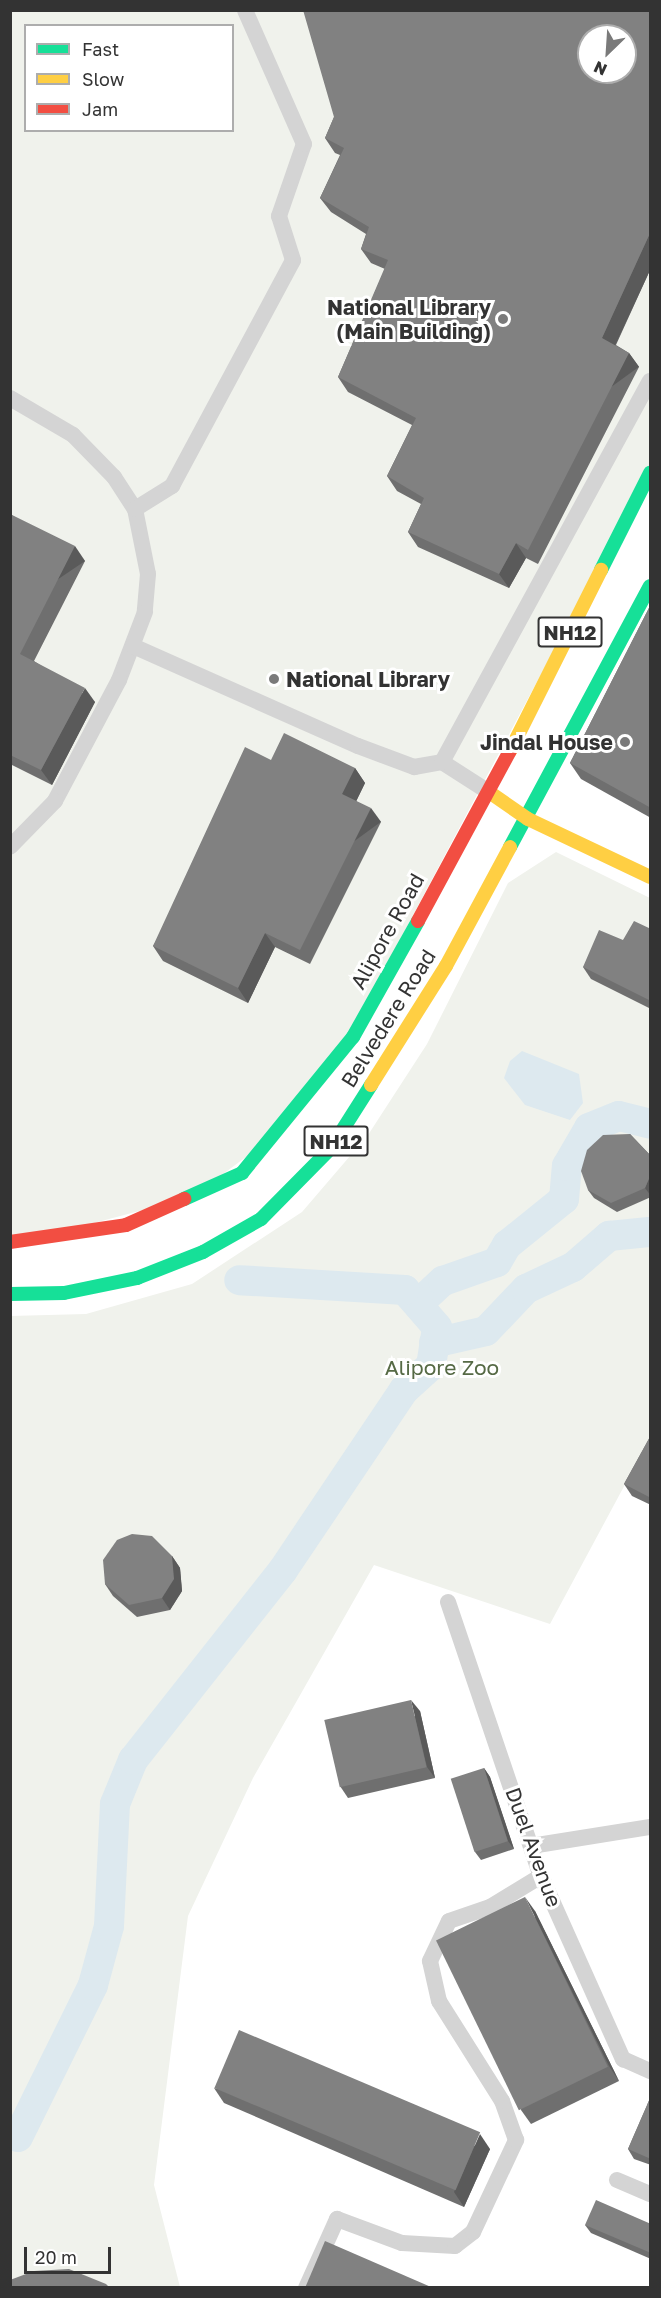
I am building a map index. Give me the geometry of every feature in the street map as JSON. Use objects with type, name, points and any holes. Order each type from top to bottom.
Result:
[{"type":"main road","name":"Alipore Road","points":[[10,1242],[126,1225],[242,1173],[353,1037],[489,792],[651,473]]},
{"type":"main road","name":"Belvedere Road","points":[[10,1294],[64,1293],[137,1278],[203,1252],[261,1219],[331,1148],[446,966],[528,819],[651,586]]},
{"type":"main road","points":[[489,792],[528,819],[651,877]]},
{"type":"lane","points":[[135,509],[172,486],[293,260],[279,216],[304,144],[245,10]]},
{"type":"lane","points":[[442,762],[651,381]]},
{"type":"lane","points":[[10,398],[73,435],[114,477],[135,509],[148,573],[145,612],[133,645],[55,801],[10,847]]},
{"type":"lane","points":[[133,645],[358,746],[414,766],[442,762],[489,792]]},
{"type":"lane","name":"Duel Avenue","points":[[448,1602],[541,1876],[623,2059],[651,2072]]},
{"type":"lane","points":[[531,1846],[651,1827]]},
{"type":"lane","points":[[306,2288],[337,2219],[402,2242],[455,2246],[473,2232],[516,2140],[502,2101],[439,2001],[430,1961],[449,1921],[490,1907],[541,1876]]},
{"type":"lane","points":[[617,2180],[651,2194]]},
{"type":"green space","name":"National Library","points":[[11,11],[650,11],[650,469],[353,1028],[262,1145],[192,1197],[11,1245]]},
{"type":"green space","name":"Alipore Zoo","points":[[556,852],[650,898],[650,1438],[550,1624],[374,1565],[253,1778],[188,1916],[154,2185],[180,2287],[11,2287],[10,1316],[86,1314],[192,1284],[302,1212],[368,1135],[427,1044],[508,883]]},
{"type":"shaded area","points":[[522,1051],[579,1074],[583,1103],[570,1120],[525,1105],[504,1078],[510,1061]]},
{"type":"building","name":"National Library (Main Building)","points":[[303,10],[651,10],[651,231],[602,338],[629,353],[528,550],[516,543],[499,574],[408,532],[424,498],[387,476],[416,418],[338,377],[388,260],[361,249],[369,227],[320,198],[344,148],[325,138],[334,117]]},
{"type":"building","points":[[10,514],[75,546],[20,654],[85,688],[41,770],[10,755]]},
{"type":"building","points":[[651,604],[651,808],[570,763]]},
{"type":"building","points":[[284,733],[355,768],[342,794],[371,808],[300,950],[265,933],[238,988],[153,946],[245,747],[271,760]]},
{"type":"building","points":[[634,921],[651,929],[651,1001],[583,967],[599,930],[623,940]]},
{"type":"building","points":[[630,1134],[650,1155],[651,1174],[645,1188],[611,1203],[588,1190],[581,1171],[587,1150],[603,1135]]},
{"type":"building","points":[[651,1435],[651,1498],[624,1484]]},
{"type":"building","points":[[132,1534],[152,1536],[172,1556],[174,1579],[162,1598],[129,1605],[105,1584],[103,1560],[117,1540]]},
{"type":"building","points":[[411,1700],[427,1767],[340,1787],[324,1720]]},
{"type":"building","points":[[484,1768],[508,1841],[475,1852],[451,1779]]},
{"type":"building","points":[[525,1897],[608,2067],[519,2110],[436,1940]]},
{"type":"building","points":[[239,2030],[480,2132],[456,2190],[214,2088]]},
{"type":"building","points":[[651,2096],[651,2159],[628,2149]]},
{"type":"building","points":[[596,2200],[651,2224],[651,2253],[585,2225]]},
{"type":"building","points":[[325,2241],[431,2287],[431,2288],[305,2288]]},
{"type":"building","points":[[69,2269],[106,2284],[110,2288],[10,2288],[10,2280],[34,2271]]},
{"type":"waterway","points":[[418,1304],[443,1281],[497,1262],[507,1245],[564,1199],[567,1166],[589,1128],[619,1116],[650,1124]]},
{"type":"waterway","points":[[434,1343],[486,1331],[526,1289],[573,1267],[609,1236],[649,1232]]},
{"type":"waterway","points":[[18,2137],[93,1985],[109,1926],[115,1804],[133,1760],[283,1570],[404,1390],[431,1366],[437,1327],[405,1290],[239,1280]]},
{"type":"traffic: fast","points":[[601,570],[650,473]]},
{"type":"traffic: fast","points":[[510,847],[650,586]]},
{"type":"traffic: fast","points":[[184,1199],[242,1173],[353,1037],[418,921]]},
{"type":"traffic: fast","points":[[10,1294],[64,1293],[137,1278],[203,1252],[261,1219],[331,1148],[371,1085]]},
{"type":"traffic: slow","points":[[510,751],[601,570]]},
{"type":"traffic: slow","points":[[489,792],[528,819],[650,877]]},
{"type":"traffic: slow","points":[[371,1085],[446,966],[510,847]]},
{"type":"traffic: jam","points":[[418,921],[510,751]]},
{"type":"traffic: jam","points":[[10,1242],[126,1225],[184,1199]]},
{"type":"place","name":"National Library (Main Building)","points":[[503,319]]},
{"type":"place","name":"National Library","points":[[274,679]]},
{"type":"place","name":"Jindal House","points":[[625,742]]}]
